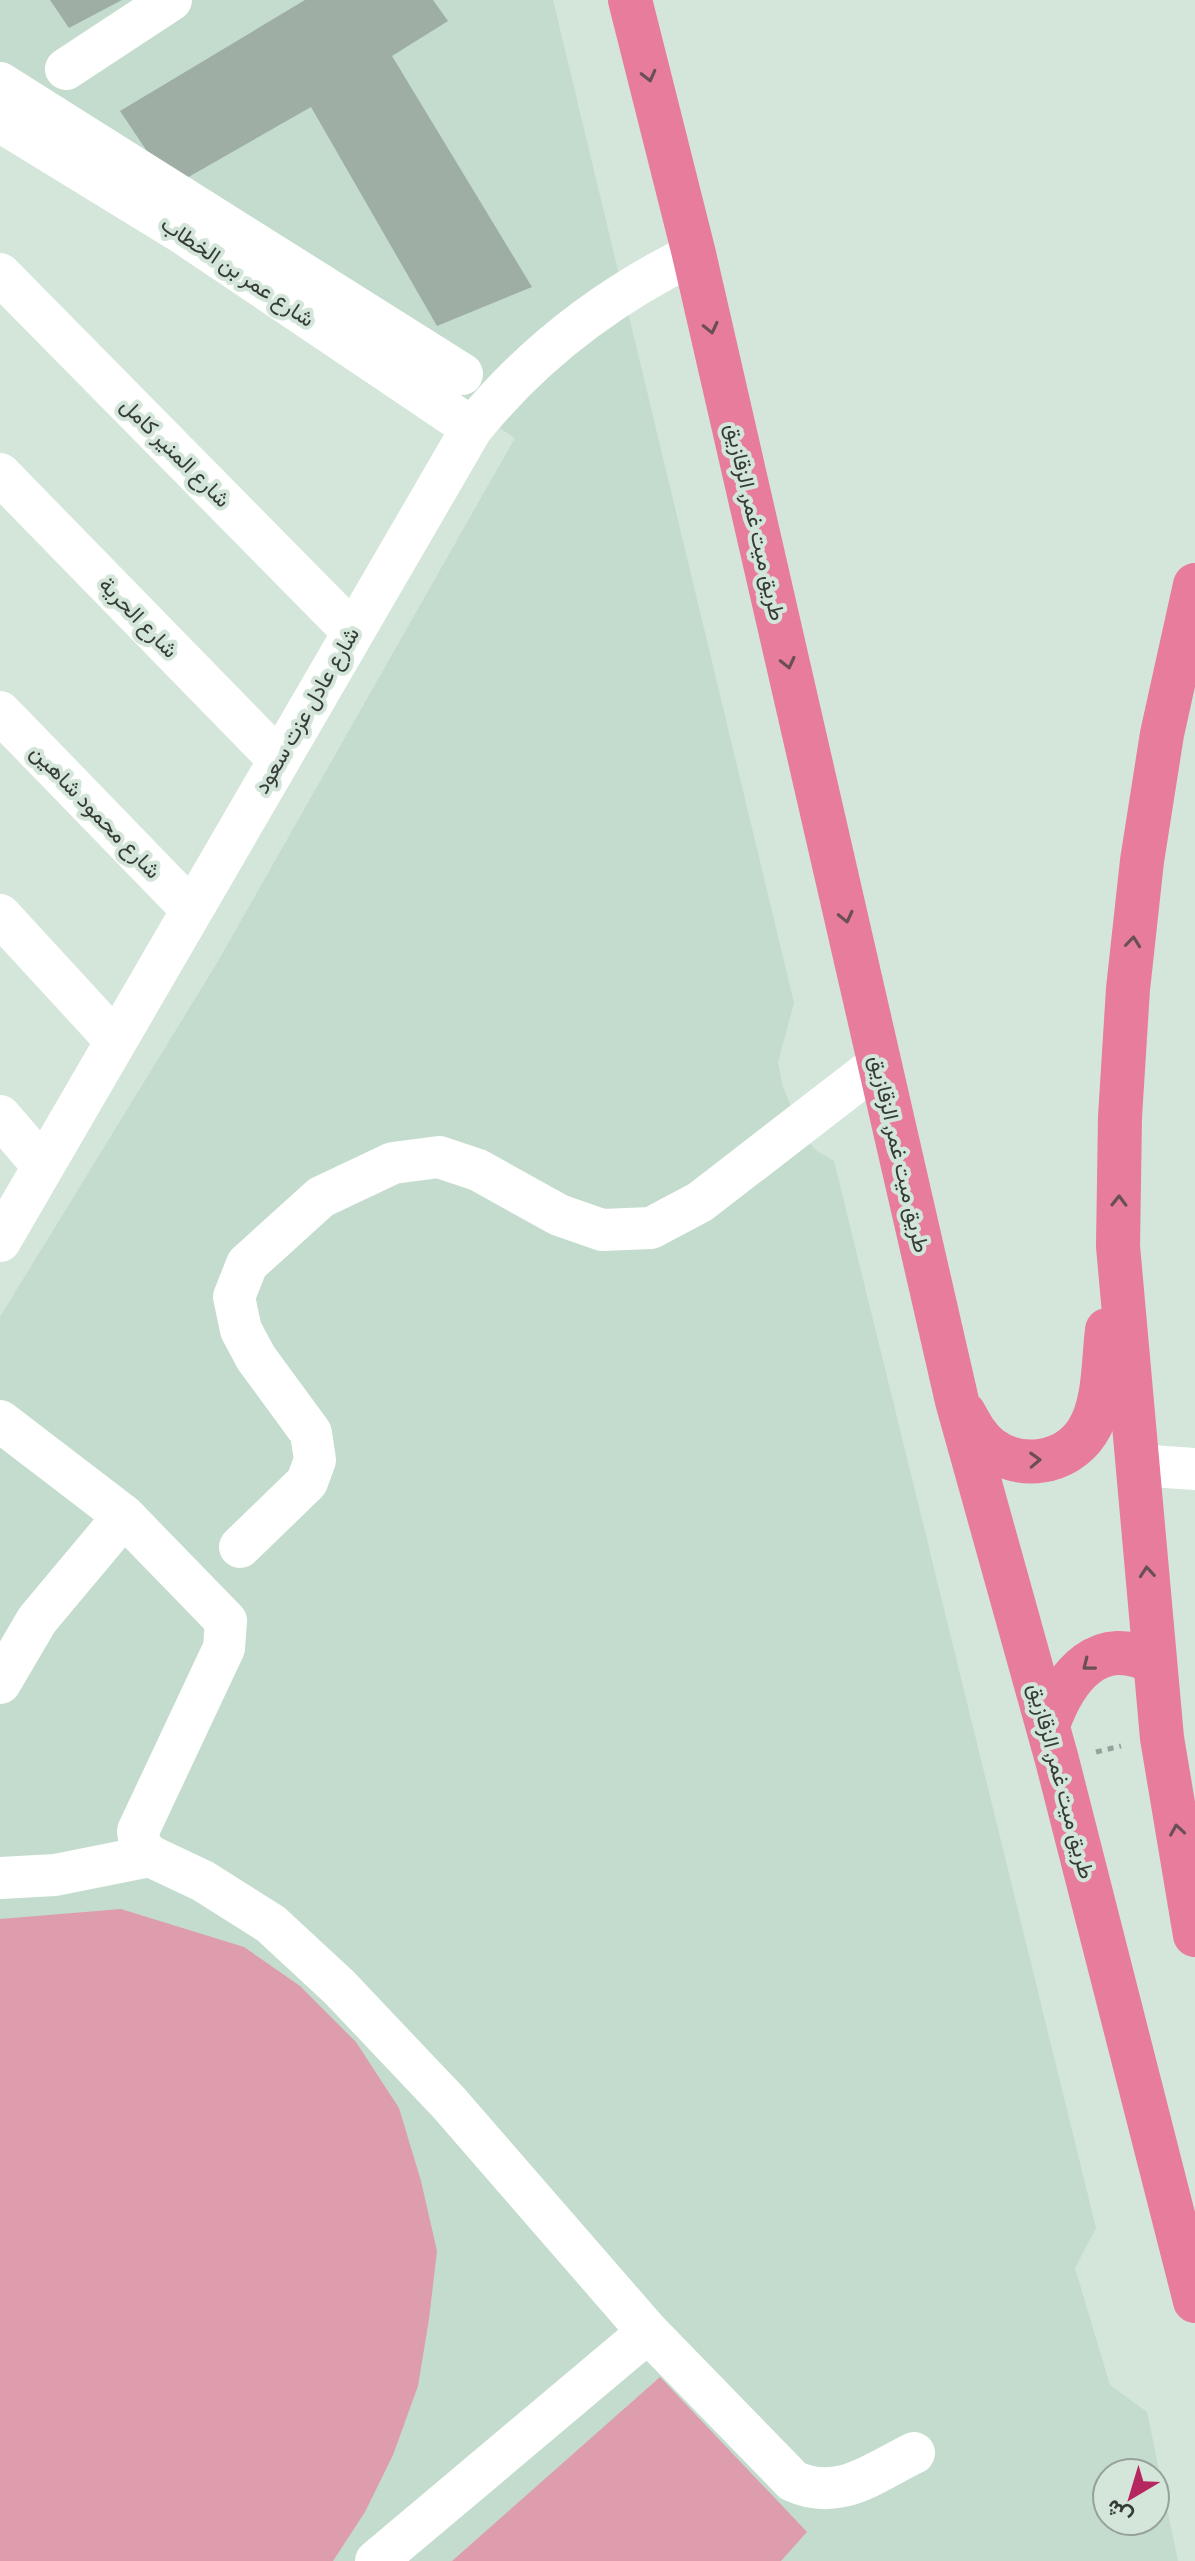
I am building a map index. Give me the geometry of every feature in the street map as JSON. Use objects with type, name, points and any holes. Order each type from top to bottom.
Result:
[{"type":"highway","name":"طريق ميت غمر, الزقازيق","points":[[630,0],[694,254],[957,1401],[1053,1743],[1195,2301]]},
{"type":"highway","points":[[1195,585],[1162,734],[1142,861],[1120,1103],[1118,1246],[1162,1738],[1195,1935]]},
{"type":"highway","points":[[957,1401],[975,1432],[990,1448],[1015,1461],[1043,1462],[1069,1451],[1088,1431],[1098,1405],[1118,1246]]},
{"type":"highway","points":[[1053,1743],[1065,1689],[1087,1663],[1113,1652],[1128,1652],[1155,1663]]},
{"type":"street","points":[[66,69],[171,0]]},
{"type":"street","points":[[0,83],[462,374]]},
{"type":"street","name":"شارع عمر بن الخطاب","points":[[0,121],[181,232],[472,428]]},
{"type":"street","name":"شارع عادل عزت سعود","points":[[0,1241],[472,428],[504,389],[573,328],[650,276],[694,254]]},
{"type":"street","name":"شارع المنير كامل","points":[[0,274],[352,631]]},
{"type":"street","name":"شارع الحرية","points":[[0,474],[278,759]]},
{"type":"street","name":"شارع محمود شاهين","points":[[0,712],[191,909]]},
{"type":"street","points":[[0,915],[115,1040]]},
{"type":"street","points":[[240,1547],[307,1482],[315,1460],[311,1433],[256,1358],[241,1330],[234,1297],[247,1264],[321,1197],[393,1163],[439,1157],[478,1170],[559,1215],[602,1230],[651,1228],[700,1202],[880,1063]]},
{"type":"street","points":[[0,1116],[43,1166]]},
{"type":"street","points":[[0,1421],[124,1516],[226,1621],[224,1648],[138,1831],[140,1846],[150,1856],[203,1881],[271,1924],[339,1987],[449,2103],[648,2332],[793,2481],[814,2491],[837,2490],[914,2453]]},
{"type":"street","points":[[1137,1465],[1195,1469]]},
{"type":"street","points":[[0,1683],[37,1620],[124,1516]]},
{"type":"street","points":[[0,1878],[55,1875],[150,1856]]},
{"type":"street","points":[[376,2561],[648,2332]]},
{"type":"path","points":[[1053,1743],[1162,1738]]},
{"type":"shaded area","points":[[0,0],[553,0],[794,1003],[778,1062],[782,1084],[803,1136],[817,1151],[834,1161],[1096,2228],[1075,2268],[1110,2385],[1147,2412],[1156,2457],[1091,2457],[1091,2537],[1171,2537],[1171,2527],[1178,2561],[0,2561],[0,1317],[217,963],[515,438],[0,103]]},
{"type":"shaded area","points":[[121,1909],[244,1947],[300,1986],[356,2042],[399,2108],[421,2181],[437,2251],[429,2319],[418,2386],[393,2455],[365,2512],[333,2561],[0,2561],[0,1919]]},
{"type":"shaded area","points":[[660,2377],[807,2532],[781,2561],[452,2561]]},
{"type":"building","points":[[50,0],[122,0],[69,28]]},
{"type":"building","points":[[305,0],[433,0],[448,21],[392,56],[532,287],[437,326],[311,107],[171,187],[120,111]]}]
